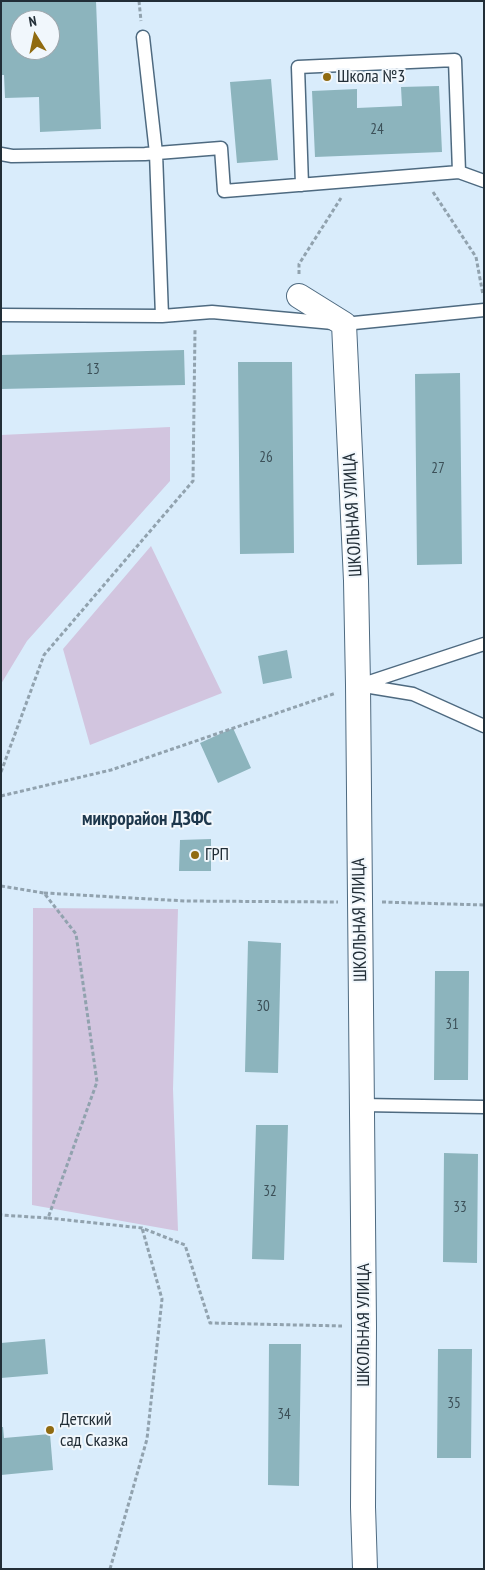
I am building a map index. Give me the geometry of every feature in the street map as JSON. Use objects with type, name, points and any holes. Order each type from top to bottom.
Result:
[{"type":"street","points":[[298,296],[344,324]]},
{"type":"street","name":"ШКОЛЬНАЯ УЛИЦА","points":[[344,324],[356,581],[358,686],[364,1327],[363,1507],[365,1569]]},
{"type":"lane","points":[[143,37],[156,153],[162,316]]},
{"type":"lane","points":[[302,184],[298,67],[455,60],[459,172]]},
{"type":"lane","points":[[1,154],[12,156],[156,153],[221,148],[224,191],[459,172],[484,181]]},
{"type":"lane","points":[[1,315],[162,316],[212,312],[344,324],[484,310]]},
{"type":"lane","points":[[358,686],[484,644]]},
{"type":"lane","points":[[358,686],[413,694],[484,726]]},
{"type":"lane","points":[[362,1104],[484,1107]]},
{"type":"path","points":[[421,175],[476,257],[484,300]]},
{"type":"path","points":[[298,296],[299,264],[352,180]]},
{"type":"path","points":[[1,772],[44,655],[193,481],[196,314]]},
{"type":"path","points":[[1,796],[111,770],[358,686]]},
{"type":"path","points":[[1,886],[44,893],[185,901],[484,904]]},
{"type":"path","points":[[44,893],[76,934],[98,1082],[48,1218]]},
{"type":"path","points":[[1,1215],[142,1228],[185,1245],[210,1323],[364,1327]]},
{"type":"path","points":[[110,1569],[146,1439],[162,1299],[142,1228]]},
{"type":"shaded area","points":[[170,427],[170,481],[27,641],[1,684],[1,435]]},
{"type":"shaded area","points":[[151,546],[222,693],[90,745],[63,649]]},
{"type":"shaded area","points":[[33,908],[178,909],[173,1089],[178,1231],[32,1205]]},
{"type":"building","points":[[1,1],[96,1],[101,129],[40,132],[39,97],[5,98],[4,75],[1,75]]},
{"type":"building","points":[[271,79],[278,160],[237,163],[230,82]]},
{"type":"building","points":[[439,86],[442,152],[315,157],[312,91],[357,89],[357,108],[402,106],[401,87]]},
{"type":"building","points":[[184,350],[185,385],[1,389],[1,355]]},
{"type":"building","points":[[238,362],[292,362],[294,553],[240,554]]},
{"type":"building","points":[[460,373],[462,564],[417,565],[415,374]]},
{"type":"building","points":[[287,650],[292,678],[263,684],[258,656]]},
{"type":"building","points":[[233,728],[251,768],[218,783],[200,743]]},
{"type":"building","name":"ГРП","points":[[211,839],[211,871],[179,871],[180,840]]},
{"type":"building","points":[[248,941],[281,943],[278,1073],[245,1072]]},
{"type":"building","points":[[435,971],[469,971],[468,1080],[434,1080]]},
{"type":"building","points":[[256,1125],[288,1125],[284,1260],[252,1259]]},
{"type":"building","points":[[444,1153],[478,1154],[477,1263],[443,1262]]},
{"type":"building","points":[[45,1339],[48,1374],[1,1378],[1,1343]]},
{"type":"building","points":[[269,1344],[301,1344],[299,1486],[268,1485]]},
{"type":"building","points":[[438,1349],[472,1349],[471,1458],[437,1458]]},
{"type":"building","points":[[1,1427],[3,1427],[4,1438],[50,1434],[53,1470],[1,1475]]},
{"type":"place","name":"Школа №3","points":[[327,77]]},
{"type":"place","name":"ГРП","points":[[195,855]]},
{"type":"place","name":"Детский сад Сказка","points":[[50,1430]]},
{"type":"district","name":"микрорайон ДЗФС","points":[[147,820]]}]
